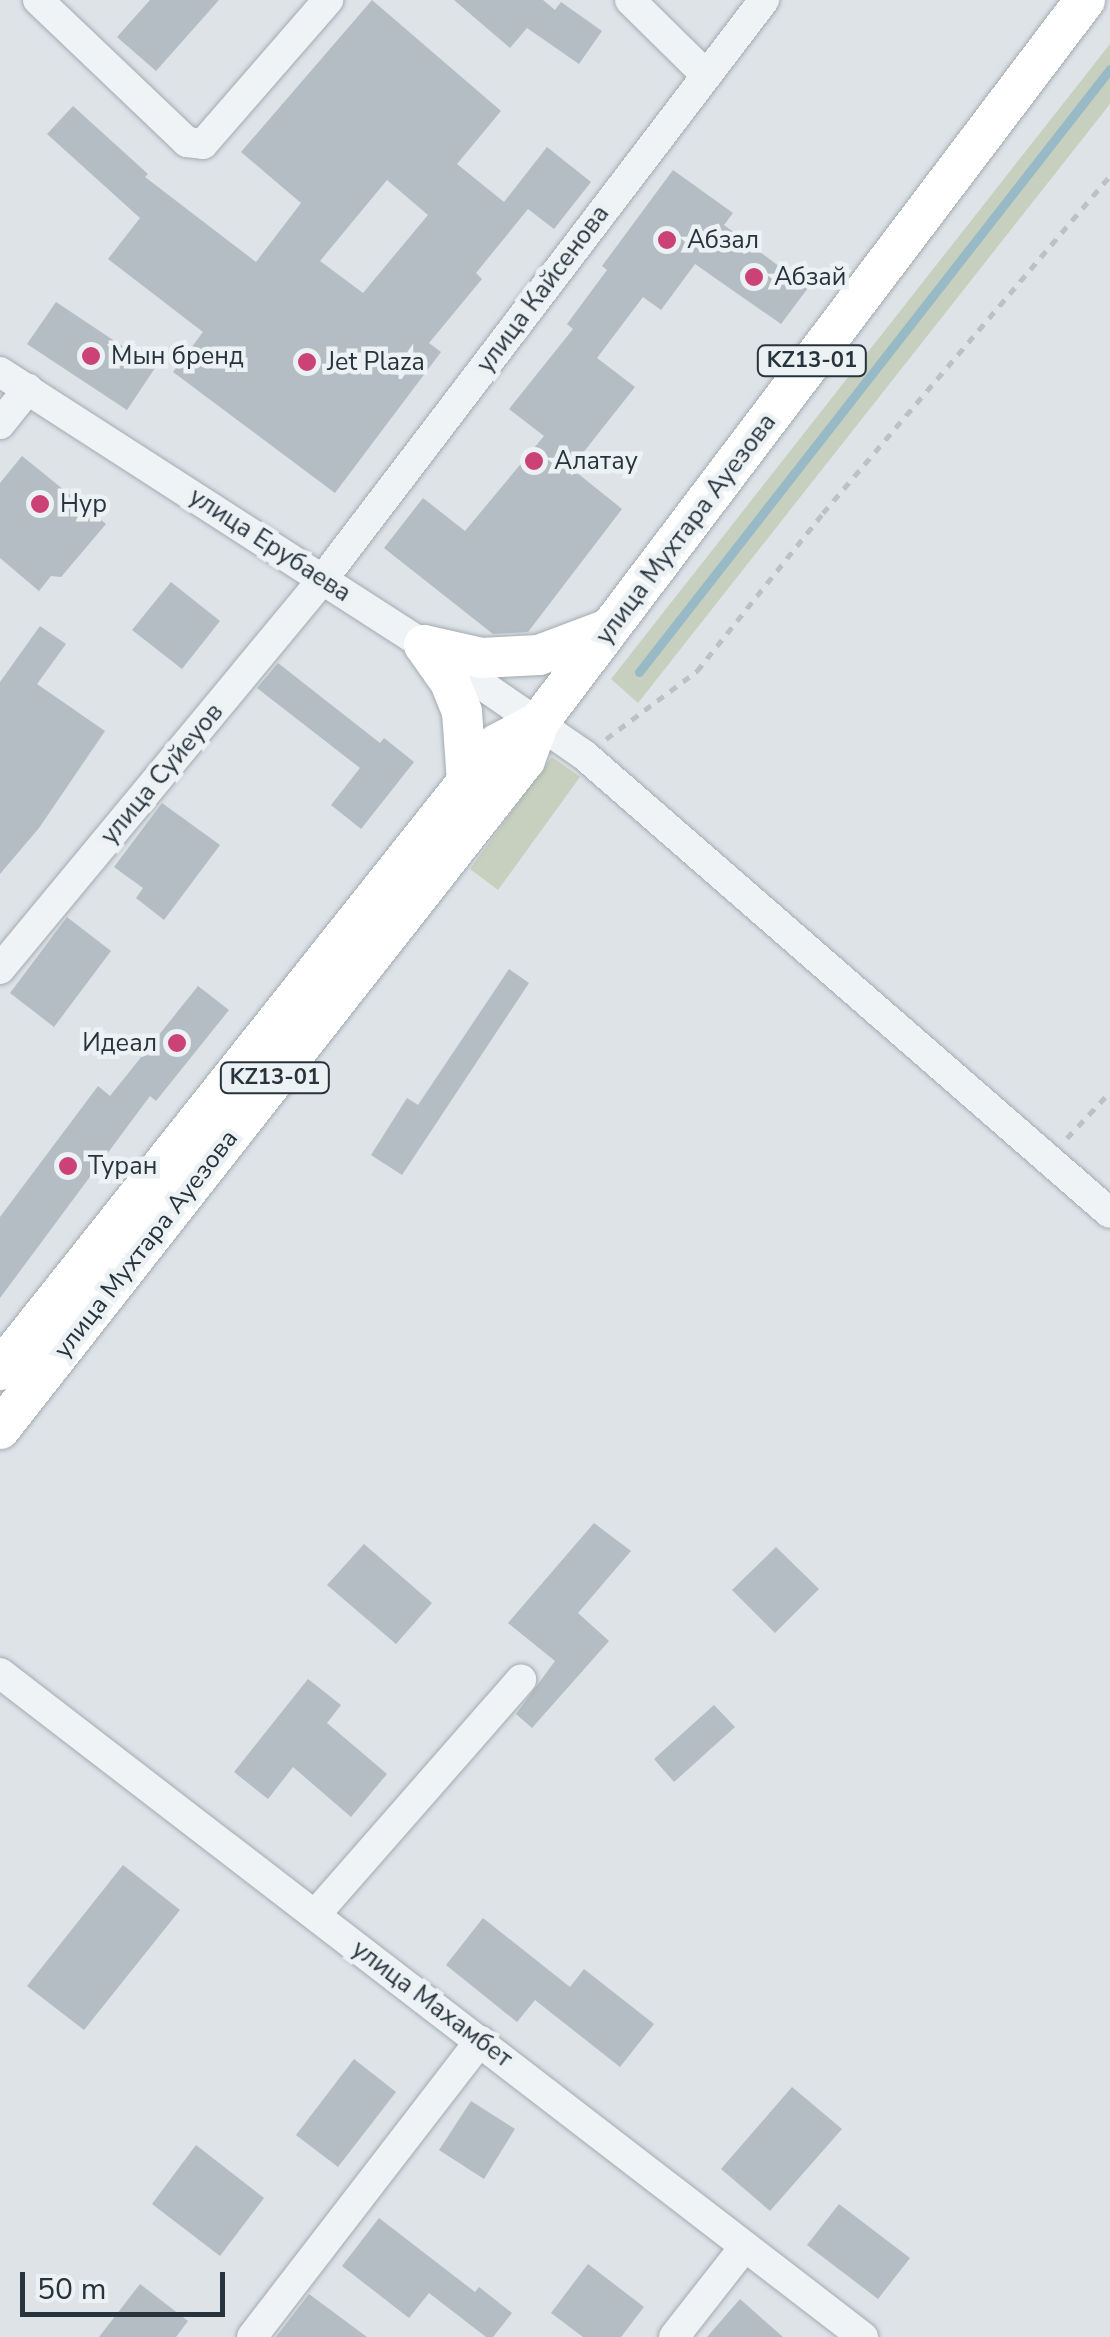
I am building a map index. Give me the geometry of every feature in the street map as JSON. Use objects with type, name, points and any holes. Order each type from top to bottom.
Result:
[{"type":"main road","name":"улица Мухтара Ауезова","points":[[0,1429],[525,760],[539,722],[1085,0]]},
{"type":"main road","points":[[424,644],[481,658],[539,656],[612,627]]},
{"type":"main road","points":[[424,644],[450,682],[462,712],[467,781]]},
{"type":"main road","name":"улица Мухтара Ауезова","points":[[0,1370],[497,744],[539,722]]},
{"type":"street","points":[[38,0],[187,142],[203,144],[328,0]]},
{"type":"street","points":[[630,0],[705,74]]},
{"type":"street","name":"улица Кайсенова","points":[[323,580],[764,0]]},
{"type":"street","name":"улица Ерубаева","points":[[0,372],[424,644],[584,756],[1110,1213]]},
{"type":"street","points":[[0,424],[28,390]]},
{"type":"street","name":"улица Суйеуов","points":[[0,969],[323,580]]},
{"type":"street","name":"улица Махамбет","points":[[0,1673],[862,2337]]},
{"type":"street","points":[[314,1915],[522,1680]]},
{"type":"street","points":[[252,2337],[480,2041]]},
{"type":"street","points":[[674,2337],[745,2246]]},
{"type":"path","points":[[584,756],[697,671],[823,513],[1110,176]]},
{"type":"path","points":[[1048,1159],[1110,1092]]},
{"type":"green space","points":[[1110,44],[1110,104],[638,703],[611,679]]},
{"type":"green space","points":[[552,757],[580,777],[498,890],[470,869]]},
{"type":"building","points":[[150,0],[219,0],[156,71],[117,37]]},
{"type":"building","points":[[372,0],[501,111],[457,164],[504,202],[547,147],[591,182],[554,229],[528,209],[476,273],[482,279],[429,343],[441,352],[335,493],[173,372],[203,332],[108,259],[140,218],[47,134],[73,106],[148,174],[145,177],[256,262],[301,203],[241,152]],"holes":[[[387,180],[428,215],[363,293],[320,261]]]},
{"type":"building","points":[[454,0],[543,0],[555,10],[561,2],[602,31],[579,64],[527,28],[510,48]]},
{"type":"building","points":[[673,170],[733,213],[724,225],[808,288],[781,324],[695,264],[661,310],[643,297],[597,358],[635,387],[571,468],[622,509],[528,632],[493,634],[384,548],[423,498],[465,531],[544,436],[509,409],[573,329],[567,324],[607,270],[602,266]]},
{"type":"building","name":"Мын бренд","points":[[56,302],[155,368],[127,410],[27,344]]},
{"type":"building","name":"Нур","points":[[22,456],[106,524],[61,577],[51,576],[39,591],[0,558],[0,483]]},
{"type":"building","points":[[171,582],[220,621],[182,669],[132,630]]},
{"type":"building","points":[[40,626],[66,644],[37,684],[105,731],[39,828],[0,874],[0,682]]},
{"type":"building","points":[[278,663],[380,743],[384,738],[414,762],[361,829],[331,805],[360,768],[257,688]]},
{"type":"building","points":[[162,803],[220,845],[164,920],[136,898],[143,888],[114,867]]},
{"type":"building","points":[[67,917],[111,951],[54,1027],[10,993]]},
{"type":"building","points":[[509,969],[529,983],[402,1175],[371,1155],[407,1098],[418,1105]]},
{"type":"building","name":"Туран","points":[[198,986],[229,1010],[156,1101],[150,1096],[0,1298],[0,1217],[98,1086],[110,1096]]},
{"type":"building","points":[[594,1523],[631,1551],[578,1613],[609,1641],[532,1728],[516,1714],[555,1661],[508,1623]]},
{"type":"building","points":[[364,1544],[432,1603],[396,1644],[327,1585]]},
{"type":"building","points":[[776,1547],[819,1589],[775,1633],[732,1590]]},
{"type":"building","points":[[308,1679],[341,1705],[327,1723],[387,1774],[351,1817],[293,1767],[268,1799],[234,1772]]},
{"type":"building","points":[[714,1705],[735,1727],[674,1782],[654,1759]]},
{"type":"building","points":[[123,1865],[180,1910],[84,2030],[27,1986]]},
{"type":"building","points":[[483,1918],[570,1987],[584,1969],[654,2024],[620,2067],[535,2000],[517,2022],[446,1965]]},
{"type":"building","points":[[354,2059],[396,2092],[338,2167],[296,2135]]},
{"type":"building","points":[[792,2087],[842,2129],[770,2211],[721,2169]]},
{"type":"building","points":[[471,2101],[515,2129],[484,2179],[439,2150]]},
{"type":"building","points":[[196,2145],[264,2198],[220,2256],[152,2204]]},
{"type":"building","points":[[839,2204],[910,2258],[878,2299],[807,2245]]},
{"type":"building","points":[[379,2218],[475,2292],[479,2287],[512,2313],[493,2337],[486,2337],[429,2293],[409,2318],[342,2266]]},
{"type":"building","points":[[588,2264],[644,2307],[621,2337],[583,2337],[551,2313]]},
{"type":"building","points":[[140,2284],[188,2321],[176,2337],[99,2337]]},
{"type":"building","points":[[309,2294],[367,2337],[276,2337]]},
{"type":"building","points":[[740,2299],[783,2337],[707,2337]]},
{"type":"waterway","points":[[639,672],[1110,69]]},
{"type":"place","name":"Абзал","points":[[667,240]]},
{"type":"place","name":"Абзай","points":[[754,277]]},
{"type":"place","name":"Мын бренд","points":[[91,356]]},
{"type":"place","name":"Jet Plaza","points":[[307,362]]},
{"type":"place","name":"Алатау","points":[[534,461]]},
{"type":"place","name":"Нур","points":[[40,504]]},
{"type":"place","name":"Идеал","points":[[177,1043]]},
{"type":"place","name":"Туран","points":[[68,1166]]}]
